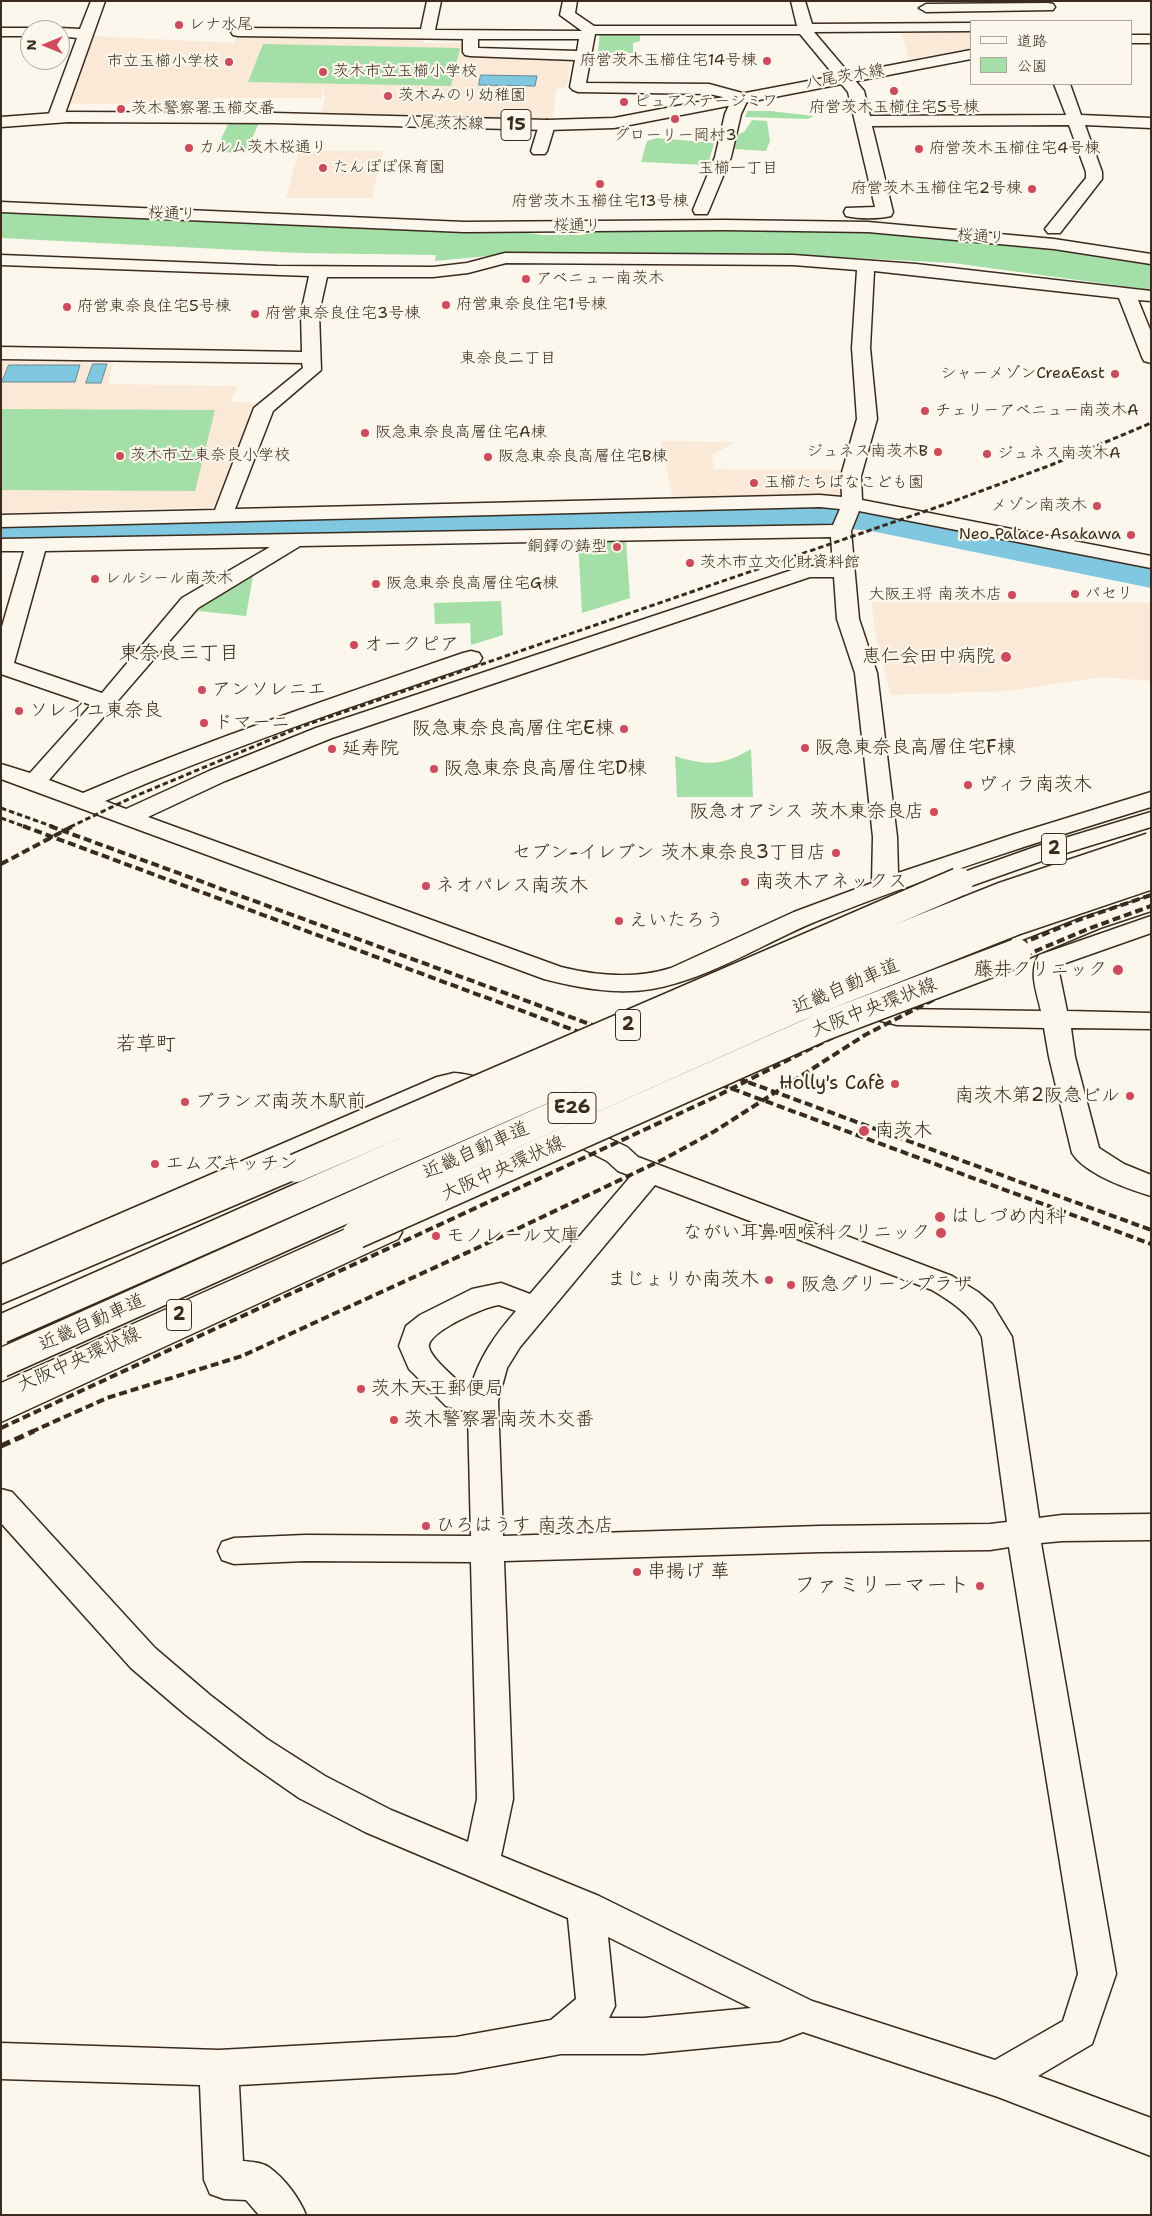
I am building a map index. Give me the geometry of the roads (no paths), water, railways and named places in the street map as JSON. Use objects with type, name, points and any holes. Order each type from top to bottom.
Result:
[{"type":"main road","points":[[55,119],[98,1]]},
{"type":"main road","points":[[427,34],[434,1]]},
{"type":"main road","points":[[570,1],[567,15],[589,32]]},
{"type":"main road","points":[[798,1],[808,37],[856,91],[862,120],[874,159],[885,212]]},
{"type":"main road","points":[[932,27],[925,4],[1048,10]]},
{"type":"main road","points":[[238,32],[427,34],[970,27]]},
{"type":"main road","points":[[1,32],[20,32]]},
{"type":"main road","points":[[589,32],[578,87],[709,89],[740,97],[733,114],[723,157],[701,210]]},
{"type":"main road","points":[[70,33],[86,34]]},
{"type":"main road","points":[[471,33],[470,52],[584,56]]},
{"type":"main road","points":[[1132,39],[1151,39]]},
{"type":"main road","name":"八尾茨木線","points":[[1,122],[68,117],[273,118],[547,125],[620,122],[740,97],[970,54]]},
{"type":"main road","points":[[1054,229],[1094,179],[1094,172],[1077,120],[1062,85]]},
{"type":"main road","points":[[862,120],[1077,120],[1151,123]]},
{"type":"main road","points":[[539,151],[547,125]]},
{"type":"main road","points":[[106,195],[311,206],[472,211],[701,210],[885,212],[1054,229],[1151,246]]},
{"type":"main road","name":"桜通り","points":[[1,207],[464,227],[724,225],[868,227],[1054,244],[1151,259]]},
{"type":"main road","points":[[1,260],[319,272],[433,272],[468,268],[505,258],[792,260],[916,269],[1151,296]]},
{"type":"main road","points":[[866,266],[861,348],[867,419],[851,476],[844,570],[848,619],[866,673],[885,837],[886,871],[884,886]]},
{"type":"main road","points":[[222,515],[264,408],[312,370],[310,358],[310,313],[319,272]]},
{"type":"main road","points":[[1127,294],[1150,355]]},
{"type":"main road","points":[[1,353],[310,358]]},
{"type":"main road","points":[[1,521],[820,501],[847,517]]},
{"type":"main road","points":[[1,545],[293,541],[847,517],[1151,562]]},
{"type":"main road","points":[[34,783],[190,603],[293,541]]},
{"type":"main road","points":[[36,544],[2,666],[106,702]]},
{"type":"main road","points":[[128,817],[217,776],[324,733],[808,571],[844,570]]},
{"type":"main road","points":[[84,801],[171,764],[304,715],[471,658]]},
{"type":"main road","points":[[304,715],[324,733]]},
{"type":"main road","points":[[1,771],[553,973],[579,980],[607,984],[634,984],[666,978],[690,970],[770,932],[884,886],[1032,836],[1151,799]]},
{"type":"main road","name":"2","points":[[1,1294],[959,882],[1044,852],[1151,819]]},
{"type":"main road","name":"近畿自動車道","points":[[1,1329],[783,983],[994,898],[1151,847]]},
{"type":"main road","name":"近畿自動車道","points":[[1,1363],[798,1007],[1015,921],[1151,875]]},
{"type":"main road","name":"大阪中央環状線","points":[[1,1396],[357,1234],[822,1027],[1091,923],[1151,903]]},
{"type":"main road","points":[[1151,924],[1048,961],[1046,972],[1062,1058],[1086,1153],[1114,1172],[1151,1186]]},
{"type":"main road","points":[[770,932],[851,997],[874,1012],[886,1016],[911,1018],[1151,1021]]},
{"type":"main road","points":[[1,1277],[447,1082],[457,1081],[468,1084],[589,1139],[617,1154],[628,1164],[942,1283],[963,1295],[981,1309],[989,1318],[997,1337],[1020,1492],[1026,1559],[1097,1974],[1078,2032],[998,2079]]},
{"type":"main road","points":[[1,1411],[589,1139]]},
{"type":"main road","points":[[481,1865],[495,1799],[483,1401],[486,1381],[498,1354],[535,1307],[650,1172]]},
{"type":"main road","points":[[483,1401],[464,1401],[457,1398],[420,1361],[414,1346],[417,1334],[431,1323],[483,1296],[501,1294],[535,1307]]},
{"type":"main road","points":[[1,1501],[143,1658],[198,1705],[255,1749],[312,1787],[378,1821],[586,1908],[802,2014],[998,2079],[1151,2137]]},
{"type":"main road","points":[[234,1551],[305,1548],[488,1549],[820,1538],[990,1537],[1062,1528],[1151,1527]]},
{"type":"main road","points":[[561,2036],[596,2006],[586,1908]]},
{"type":"main road","points":[[1,2061],[219,2068],[456,2055],[561,2036],[644,2036],[779,2023],[802,2014]]},
{"type":"main road","points":[[219,2068],[224,2180],[255,2181],[286,2215]]},
{"type":"water","points":[[481,75],[537,76],[535,86],[479,85]]},
{"type":"water","points":[[93,364],[107,364],[101,383],[86,383]]},
{"type":"water","points":[[9,365],[80,365],[75,382],[2,382]]},
{"type":"waterway","points":[[1,533],[811,514],[871,520],[1151,577]]},
{"type":"railway","points":[[70,827],[133,797],[303,726],[946,504],[1051,465],[1151,423]]},
{"type":"railway","points":[[1,808],[54,827]]},
{"type":"railway","points":[[1,818],[26,827]]},
{"type":"railway","points":[[23,826],[52,837]]},
{"type":"railway","points":[[50,826],[64,831]]},
{"type":"railway","points":[[64,831],[73,826]]},
{"type":"railway","points":[[52,837],[64,831]]},
{"type":"railway","points":[[64,831],[746,1081]]},
{"type":"railway","points":[[1,864],[52,837]]},
{"type":"railway","points":[[52,837],[732,1089]]},
{"type":"railway","points":[[746,1081],[997,954],[1078,920],[1151,895]]},
{"type":"railway","points":[[776,1092],[865,1035],[964,984],[1007,963],[1088,929],[1151,906]]},
{"type":"railway","points":[[732,1089],[746,1081]]},
{"type":"railway","points":[[746,1081],[776,1092]]},
{"type":"railway","points":[[1,1428],[732,1089]]},
{"type":"railway","points":[[732,1089],[763,1100]]},
{"type":"railway","points":[[763,1100],[776,1092]]},
{"type":"railway","points":[[776,1092],[1151,1230]]},
{"type":"railway","points":[[31,1432],[107,1398],[242,1356],[475,1249],[664,1159],[715,1131],[763,1100]]},
{"type":"railway","points":[[763,1100],[1151,1244]]},
{"type":"railway","points":[[1,1446],[34,1431]]},
{"type":"place","name":"レナ水尾","points":[[179,25]]},
{"type":"place","name":"府営茨木玉櫛住宅14号棟","points":[[767,61]]},
{"type":"place","name":"市立玉櫛小学校","points":[[229,62]]},
{"type":"place","name":"茨木市立玉櫛小学校","points":[[323,72]]},
{"type":"place","name":"府営茨木玉櫛住宅5号棟","points":[[894,91]]},
{"type":"place","name":"茨木みのり幼稚園","points":[[388,96]]},
{"type":"place","name":"ピュアステージミワ","points":[[624,102]]},
{"type":"place","name":"茨木警察署玉櫛交番","points":[[121,109]]},
{"type":"place","name":"グローリー岡村3","points":[[675,119]]},
{"type":"place","name":"カルム茨木桜通り","points":[[189,148]]},
{"type":"place","name":"府営茨木玉櫛住宅4号棟","points":[[919,149]]},
{"type":"place","name":"たんぽぽ保育園","points":[[323,168]]},
{"type":"place","name":"府営茨木玉櫛住宅13号棟","points":[[600,184]]},
{"type":"place","name":"府営茨木玉櫛住宅2号棟","points":[[1032,189]]},
{"type":"place","name":"アベニュー南茨木","points":[[526,279]]},
{"type":"place","name":"府営東奈良住宅1号棟","points":[[446,305]]},
{"type":"place","name":"府営東奈良住宅5号棟","points":[[67,307]]},
{"type":"place","name":"府営東奈良住宅3号棟","points":[[255,314]]},
{"type":"place","name":"シャーメゾンCreaEast","points":[[1115,374]]},
{"type":"place","name":"チェリーアベニュー南茨木A","points":[[925,411]]},
{"type":"place","name":"阪急東奈良高層住宅A棟","points":[[365,433]]},
{"type":"place","name":"ジュネス南茨木B","points":[[938,452]]},
{"type":"place","name":"ジュネス南茨木A","points":[[987,454]]},
{"type":"place","name":"茨木市立東奈良小学校","points":[[120,456]]},
{"type":"place","name":"阪急東奈良高層住宅B棟","points":[[488,457]]},
{"type":"place","name":"玉櫛たちばなこども園","points":[[754,483]]},
{"type":"place","name":"メゾン南茨木","points":[[1097,506]]},
{"type":"place","name":"Neo Palace Asakawa","points":[[1131,535]]},
{"type":"place","name":"銅鐸の鋳型","points":[[617,547]]},
{"type":"place","name":"茨木市立文化財資料館","points":[[690,563]]},
{"type":"place","name":"レルシール南茨木","points":[[95,579]]},
{"type":"place","name":"阪急東奈良高層住宅G棟","points":[[376,584]]},
{"type":"place","name":"パセリ","points":[[1075,594]]},
{"type":"place","name":"大阪王将 南茨木店","points":[[1012,595]]},
{"type":"place","name":"オークピア","points":[[354,645]]},
{"type":"place","name":"恵仁会田中病院","points":[[1006,657]]},
{"type":"place","name":"アンソレニエ","points":[[202,690]]},
{"type":"place","name":"ソレイユ東奈良","points":[[19,711]]},
{"type":"place","name":"ドマーニ","points":[[204,723]]},
{"type":"place","name":"阪急東奈良高層住宅E棟","points":[[624,729]]},
{"type":"place","name":"阪急東奈良高層住宅F棟","points":[[805,748]]},
{"type":"place","name":"延寿院","points":[[332,749]]},
{"type":"place","name":"阪急東奈良高層住宅D棟","points":[[434,769]]},
{"type":"place","name":"ヴィラ南茨木","points":[[968,785]]},
{"type":"place","name":"阪急オアシス 茨木東奈良店","points":[[934,812]]},
{"type":"place","name":"セブン-イレブン 茨木東奈良3丁目店","points":[[836,853]]},
{"type":"place","name":"南茨木アネックス","points":[[745,882]]},
{"type":"place","name":"ネオパレス南茨木","points":[[426,886]]},
{"type":"place","name":"えいたろう","points":[[619,921]]},
{"type":"place","name":"藤井クリニック","points":[[1118,970]]},
{"type":"place","name":"Holly's Cafè","points":[[895,1084]]},
{"type":"place","name":"南茨木第2阪急ビル","points":[[1130,1096]]},
{"type":"place","name":"ブランズ南茨木駅前","points":[[185,1102]]},
{"type":"place","name":"南茨木","points":[[864,1131]]},
{"type":"place","name":"エムズキッチン","points":[[155,1164]]},
{"type":"place","name":"はしづめ内科","points":[[940,1217]]},
{"type":"place","name":"ながい耳鼻咽喉科クリニック","points":[[941,1233]]},
{"type":"place","name":"モノレール文庫","points":[[436,1236]]},
{"type":"place","name":"まじょりか南茨木","points":[[769,1280]]},
{"type":"place","name":"阪急グリーンプラザ","points":[[791,1285]]},
{"type":"place","name":"茨木天王郵便局","points":[[361,1389]]},
{"type":"place","name":"茨木警察署南茨木交番","points":[[394,1420]]},
{"type":"place","name":"ひろはうす 南茨木店","points":[[426,1526]]},
{"type":"place","name":"串揚げ 華","points":[[637,1572]]},
{"type":"place","name":"ファミリーマート","points":[[980,1586]]},
{"type":"district","name":"玉櫛一丁目","points":[[738,169]]},
{"type":"district","name":"東奈良二丁目","points":[[508,359]]},
{"type":"district","name":"東奈良三丁目","points":[[179,654]]},
{"type":"district","name":"若草町","points":[[146,1045]]}]
